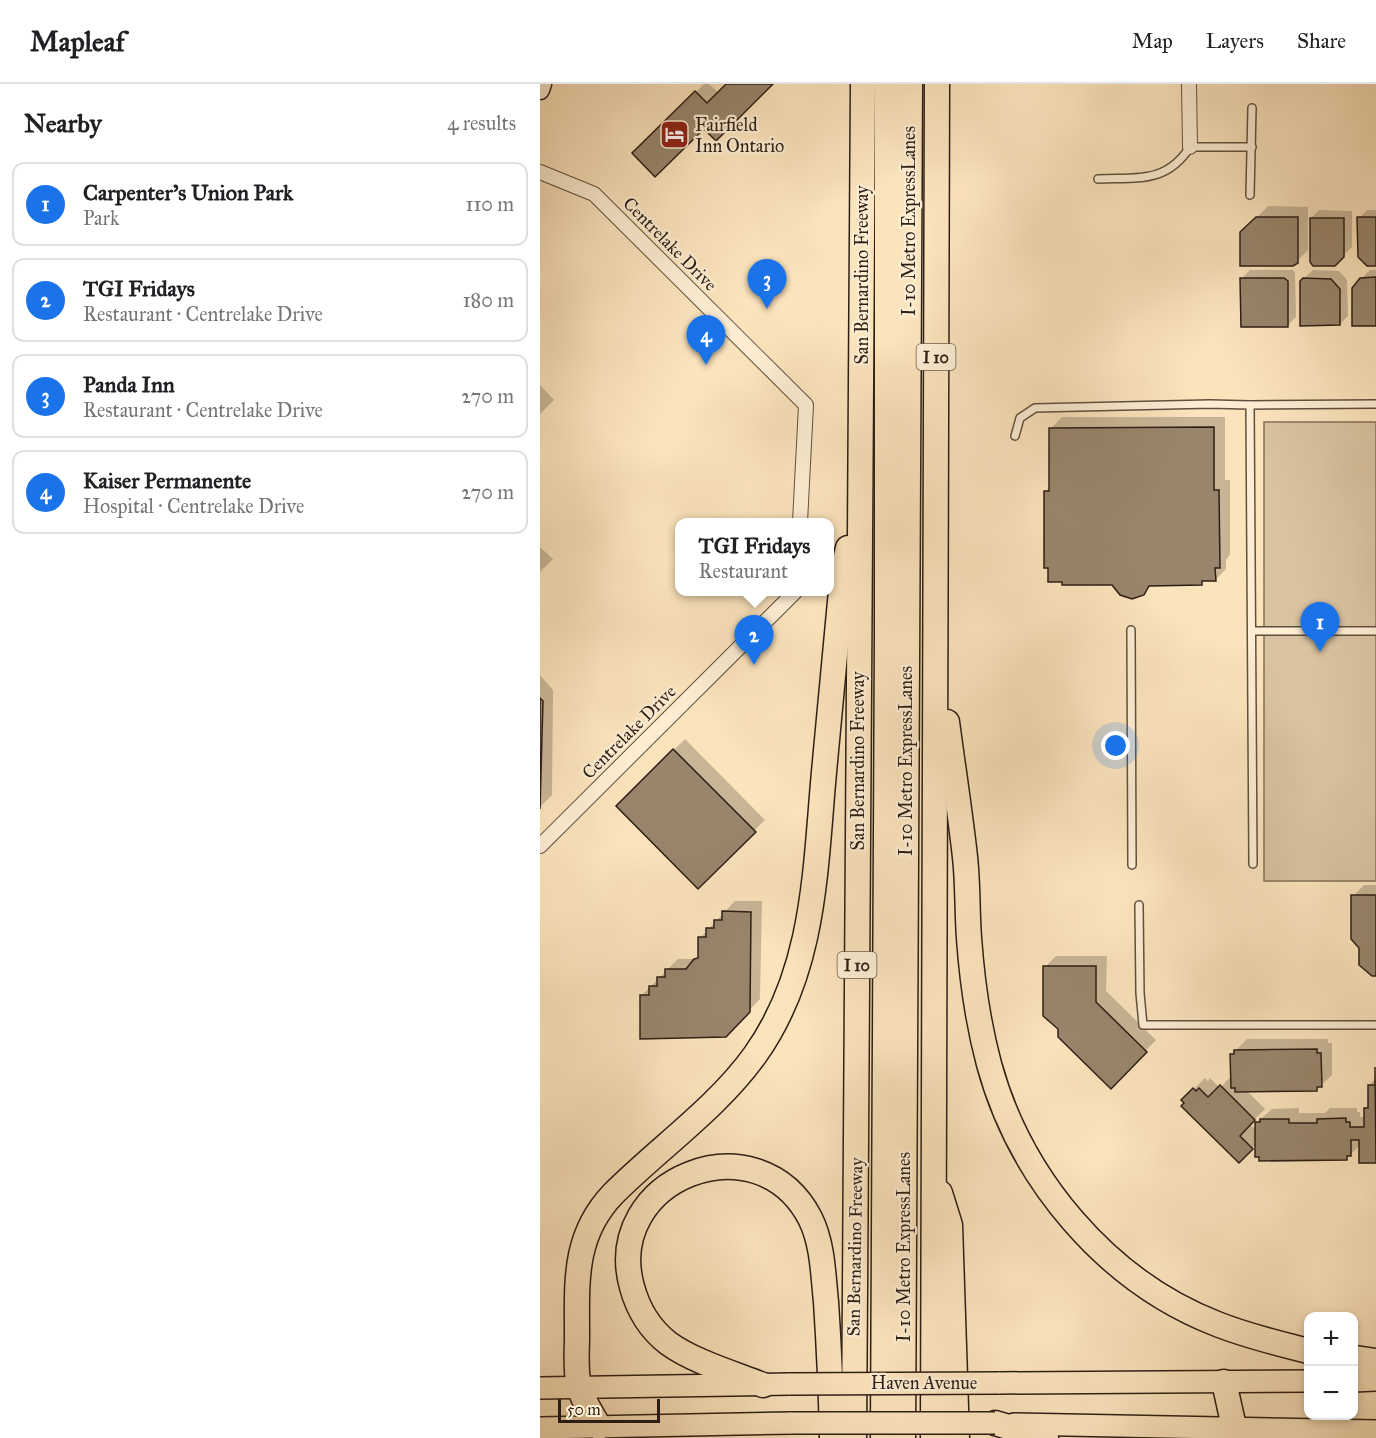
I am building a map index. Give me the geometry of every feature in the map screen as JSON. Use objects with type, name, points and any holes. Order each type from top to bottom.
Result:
[{"type":"highway","name":"San Bernardino Freeway","points":[[854,1438],[863,84]]},
{"type":"highway","name":"I-10 Metro ExpressLanes","points":[[883,1438],[887,84]]},
{"type":"highway","name":"I-10 Metro ExpressLanes","points":[[903,1438],[910,84]]},
{"type":"highway","name":"I 10","points":[[933,1438],[934,630],[938,84]]},
{"type":"highway","points":[[599,1427],[579,1387],[577,1280],[582,1245],[588,1230],[597,1212],[613,1194],[719,1095],[755,1055],[784,1005],[803,953],[813,886],[843,569],[859,493]]},
{"type":"highway","points":[[934,630],[965,858],[969,940],[976,997],[989,1064],[1005,1111],[1021,1144],[1046,1185],[1081,1228],[1118,1265],[1137,1280],[1167,1299],[1216,1324],[1262,1340],[1304,1350]]},
{"type":"highway","points":[[904,1166],[932,1290]]},
{"type":"highway","points":[[764,1385],[675,1348],[658,1334],[646,1319],[635,1298],[628,1261],[632,1238],[640,1218],[651,1201],[668,1186],[700,1170],[728,1167],[757,1171],[788,1190],[810,1218],[817,1235],[823,1272],[830,1359],[832,1438]]},
{"type":"highway","points":[[933,1169],[950,1225],[957,1438]]},
{"type":"highway","points":[[1358,1359],[1376,1361]]},
{"type":"highway","points":[[1224,1382],[1234,1433]]},
{"type":"highway","points":[[995,1424],[1046,1438]]},
{"type":"main road","points":[[540,90],[542,84]]},
{"type":"main road","points":[[1358,1380],[1376,1380]]},
{"type":"main road","name":"Haven Avenue","points":[[540,1388],[1304,1381]]},
{"type":"main road","points":[[540,1428],[995,1424],[1234,1433],[1376,1431]]},
{"type":"street","points":[[1190,84],[1190,147]]},
{"type":"street","name":"Centrelake Drive","points":[[540,172],[594,194],[806,405],[800,518]]},
{"type":"street","name":"Centrelake Drive","points":[[540,846],[790,596]]},
{"type":"lane","points":[[1250,195],[1252,108]]},
{"type":"lane","points":[[1098,178],[1152,177],[1180,162],[1190,147],[1252,147]]},
{"type":"lane","points":[[1015,436],[1020,418],[1035,408],[1199,404],[1376,404]]},
{"type":"lane","points":[[1250,405],[1253,864]]},
{"type":"lane","points":[[1131,630],[1132,865]]},
{"type":"lane","points":[[1252,631],[1376,631]]},
{"type":"lane","points":[[1139,905],[1140,993],[1143,1025],[1376,1025]]},
{"type":"shaded area","points":[[1264,422],[1376,422],[1376,881],[1264,881]]},
{"type":"building","name":"Fairfield Inn Ontario","points":[[726,84],[773,84],[716,141],[704,129],[655,177],[632,153],[695,91],[707,103]]},
{"type":"building","points":[[1256,217],[1298,217],[1298,263],[1293,266],[1240,266],[1240,232]]},
{"type":"building","points":[[1357,217],[1376,217],[1376,266],[1367,266],[1358,257]]},
{"type":"building","points":[[1310,218],[1344,218],[1344,257],[1335,266],[1313,266],[1310,262]]},
{"type":"building","points":[[1376,277],[1376,326],[1352,326],[1352,288],[1360,278]]},
{"type":"building","points":[[1240,278],[1284,278],[1288,281],[1288,327],[1241,327]]},
{"type":"building","points":[[1303,278],[1331,279],[1340,289],[1340,325],[1300,326],[1300,281]]},
{"type":"building","points":[[1214,427],[1214,490],[1219,490],[1220,568],[1215,568],[1216,581],[1202,581],[1202,585],[1149,586],[1144,595],[1132,599],[1120,595],[1112,585],[1062,585],[1062,582],[1048,582],[1048,568],[1044,568],[1044,491],[1049,491],[1049,428]]},
{"type":"building","points":[[540,698],[543,701],[540,809]]},
{"type":"building","points":[[673,749],[756,832],[698,889],[616,806]]},
{"type":"building","points":[[1351,895],[1376,895],[1376,976],[1372,976],[1359,965],[1359,948],[1351,939]]},
{"type":"building","points":[[722,911],[751,912],[750,1012],[726,1037],[640,1039],[640,995],[649,995],[649,986],[657,986],[657,977],[665,977],[665,969],[686,969],[694,959],[698,958],[698,937],[706,937],[706,928],[714,928],[714,920],[722,920]]},
{"type":"building","points":[[1043,966],[1096,966],[1096,1002],[1147,1052],[1111,1089],[1058,1037],[1058,1029],[1043,1016]]},
{"type":"building","points":[[1317,1049],[1317,1053],[1321,1053],[1322,1087],[1317,1087],[1317,1091],[1235,1092],[1235,1088],[1231,1088],[1230,1054],[1234,1054],[1234,1050]]},
{"type":"building","points":[[1375,1067],[1376,1163],[1359,1163],[1359,1140],[1351,1140],[1351,1156],[1347,1156],[1347,1160],[1259,1161],[1259,1157],[1255,1157],[1255,1122],[1260,1122],[1260,1119],[1289,1119],[1289,1123],[1317,1123],[1317,1119],[1346,1118],[1346,1122],[1350,1122],[1350,1127],[1364,1127],[1364,1108],[1368,1108],[1368,1085],[1375,1085]]},
{"type":"building","points":[[1220,1085],[1255,1120],[1240,1136],[1253,1149],[1239,1163],[1181,1106],[1184,1103],[1181,1100],[1193,1088],[1196,1091],[1199,1088],[1208,1097]]},
{"type":"place","name":"Fairfield Inn Ontario","points":[[674,135]]},
{"type":"place","name":"Panda Inn","points":[[767,309]]},
{"type":"place","name":"Kaiser Permanente","points":[[706,365]]},
{"type":"place","name":"Carpenter's Union Park","points":[[1320,652]]},
{"type":"place","name":"TGI Fridays","points":[[754,665]]}]
